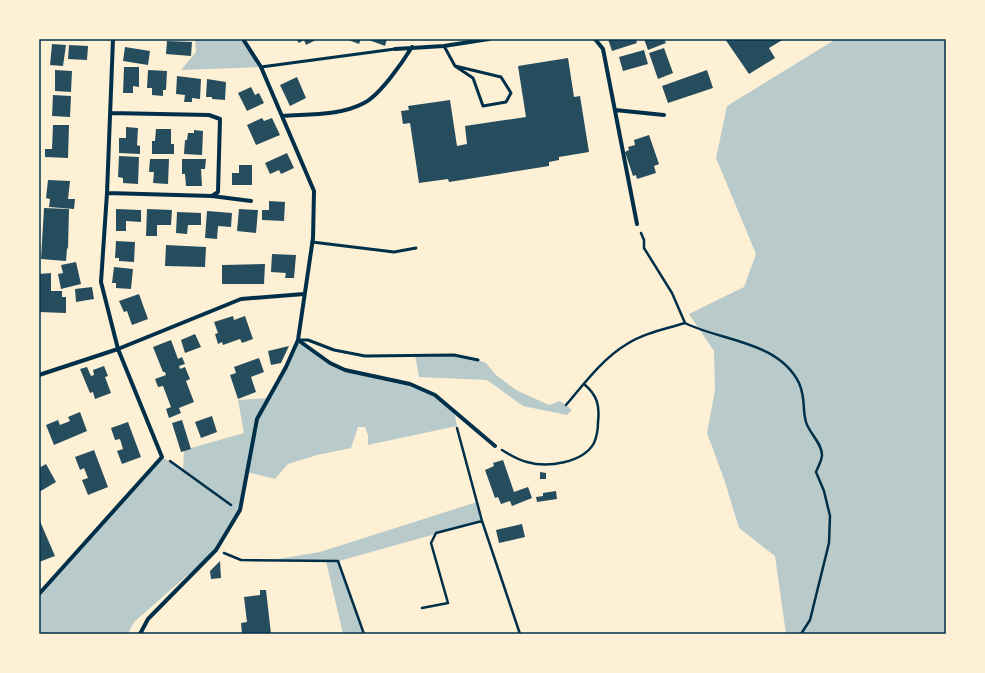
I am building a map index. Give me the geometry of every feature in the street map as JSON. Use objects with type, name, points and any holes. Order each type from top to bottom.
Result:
[{"type":"street","points":[[39,594],[162,457],[118,349],[101,282],[107,193],[113,39]]},
{"type":"street","points":[[140,634],[148,619],[216,550],[240,510],[257,419],[286,367],[298,340],[312,242],[314,191],[260,67],[243,39]]},
{"type":"street","points":[[395,49],[444,46],[489,39]]},
{"type":"street","points":[[595,39],[603,49],[637,224]]},
{"type":"street","points":[[282,116],[342,111],[366,102],[400,66],[412,47]]},
{"type":"street","points":[[615,110],[664,115]]},
{"type":"street","points":[[110,113],[209,115],[220,119],[218,192],[212,196]]},
{"type":"street","points":[[107,193],[212,196],[251,201]]},
{"type":"street","points":[[39,375],[118,349],[241,299],[304,294]]},
{"type":"street","points":[[298,340],[330,363],[345,370],[410,384],[437,396],[495,446]]},
{"type":"lane","points":[[444,46],[455,66],[474,78],[483,106],[506,102],[511,93],[502,77],[455,66]]},
{"type":"lane","points":[[260,67],[395,49]]},
{"type":"lane","points":[[312,242],[394,252],[416,248]]},
{"type":"lane","points":[[298,340],[308,340],[334,350],[365,356],[454,355],[478,360]]},
{"type":"path","points":[[637,224],[644,240],[644,248],[672,293],[685,323]]},
{"type":"path","points":[[566,405],[610,356],[627,344],[647,335],[685,323],[763,351],[785,366],[798,382],[805,400],[805,416],[809,430],[816,438],[822,454],[816,472],[824,491],[830,516],[829,543],[810,620],[801,634]]},
{"type":"path","points":[[495,446],[527,462],[544,464],[563,462],[580,456],[593,444],[597,435],[599,414],[595,394],[584,384]]},
{"type":"path","points":[[454,411],[459,439],[482,521],[520,634]]},
{"type":"path","points":[[170,462],[233,506]]},
{"type":"path","points":[[422,608],[448,603],[431,543],[436,533],[482,521]]},
{"type":"path","points":[[216,550],[241,560],[338,561],[364,634]]},
{"type":"shaded area","points":[[195,39],[243,39],[261,67],[181,70],[196,52]]},
{"type":"shaded area","points":[[836,39],[946,39],[946,634],[786,634],[775,556],[739,528],[724,479],[707,433],[715,390],[714,351],[689,314],[744,287],[756,254],[716,158],[727,106]]},
{"type":"shaded area","points":[[298,340],[330,363],[345,370],[410,384],[437,396],[454,411],[457,426],[368,445],[368,435],[365,427],[358,427],[351,448],[317,455],[288,464],[275,479],[247,472],[240,510],[216,550],[134,622],[128,634],[39,634],[39,594],[162,457],[183,470],[184,450],[244,433],[238,400],[269,398]]},
{"type":"shaded area","points":[[415,355],[454,355],[478,360],[486,363],[496,375],[516,390],[549,405],[560,401],[572,410],[567,415],[523,406],[487,380],[419,377]]},
{"type":"shaded area","points":[[477,502],[482,521],[339,561],[364,634],[343,634],[326,561],[266,561],[320,552]]},
{"type":"building","points":[[296,39],[318,39],[306,45],[304,40],[299,43]]},
{"type":"building","points":[[346,39],[361,39],[359,44]]},
{"type":"building","points":[[366,39],[387,39],[385,46]]},
{"type":"building","points":[[608,39],[636,39],[637,43],[612,51]]},
{"type":"building","points":[[644,39],[664,39],[666,43],[648,50]]},
{"type":"building","points":[[725,39],[784,39],[769,48],[775,58],[749,74]]},
{"type":"building","points":[[167,41],[192,42],[191,56],[166,54]]},
{"type":"building","points":[[52,44],[66,45],[63,66],[50,65]]},
{"type":"building","points":[[69,45],[88,46],[87,60],[68,59]]},
{"type":"building","points":[[125,47],[150,51],[148,65],[123,61]]},
{"type":"building","points":[[664,48],[673,73],[658,79],[649,53]]},
{"type":"building","points":[[644,50],[648,64],[623,71],[619,57]]},
{"type":"building","points":[[568,58],[574,97],[580,96],[589,152],[559,157],[559,160],[549,162],[549,166],[449,182],[448,179],[419,183],[410,123],[403,124],[401,111],[409,110],[408,106],[450,100],[457,146],[467,144],[465,126],[526,117],[518,66]]},
{"type":"building","points":[[124,67],[139,67],[139,87],[133,86],[133,93],[123,93]]},
{"type":"building","points":[[55,70],[72,71],[71,92],[55,91]]},
{"type":"building","points":[[148,70],[167,71],[166,90],[163,90],[163,96],[152,95],[152,88],[147,88]]},
{"type":"building","points":[[707,70],[713,88],[668,103],[662,86]]},
{"type":"building","points":[[177,76],[201,79],[200,99],[192,98],[192,102],[184,102],[185,95],[176,94]]},
{"type":"building","points":[[297,77],[306,98],[290,106],[280,85]]},
{"type":"building","points":[[207,79],[226,82],[225,100],[206,97]]},
{"type":"building","points":[[251,87],[255,95],[259,93],[264,103],[247,111],[238,93]]},
{"type":"building","points":[[53,95],[71,96],[70,117],[52,116]]},
{"type":"building","points":[[262,118],[264,121],[272,118],[280,135],[256,145],[247,125]]},
{"type":"building","points":[[53,125],[69,125],[68,158],[45,157],[45,149],[52,149]]},
{"type":"building","points":[[126,127],[138,128],[137,145],[140,146],[140,154],[119,153],[119,138],[126,138]]},
{"type":"building","points":[[156,129],[171,129],[171,144],[174,144],[174,154],[152,154],[152,141],[155,141]]},
{"type":"building","points":[[194,130],[203,131],[202,155],[184,154],[185,140],[187,140],[188,133],[194,133]]},
{"type":"building","points":[[649,135],[659,164],[654,166],[656,173],[637,179],[636,175],[633,176],[625,152],[629,150],[628,147],[635,145],[634,140]]},
{"type":"building","points":[[287,153],[294,168],[281,174],[279,170],[270,174],[265,163]]},
{"type":"building","points":[[119,156],[139,157],[138,184],[123,183],[123,178],[118,177]]},
{"type":"building","points":[[150,159],[169,159],[168,184],[153,183],[154,172],[149,172]]},
{"type":"building","points":[[182,159],[206,159],[205,169],[201,169],[202,186],[186,186],[185,174],[182,174]]},
{"type":"building","points":[[239,165],[252,165],[252,185],[232,185],[232,173],[239,173]]},
{"type":"building","points":[[48,180],[70,181],[68,199],[75,199],[74,209],[49,207],[50,199],[46,198]]},
{"type":"building","points":[[269,201],[285,202],[284,221],[262,220],[262,210],[269,210]]},
{"type":"building","points":[[44,208],[69,209],[68,249],[67,248],[66,261],[41,259]]},
{"type":"building","points":[[116,209],[141,210],[141,222],[126,221],[126,231],[116,231]]},
{"type":"building","points":[[147,209],[172,210],[171,225],[157,225],[157,236],[146,236]]},
{"type":"building","points":[[239,209],[258,210],[256,233],[237,231]]},
{"type":"building","points":[[207,211],[232,213],[231,227],[218,226],[217,239],[205,238]]},
{"type":"building","points":[[177,212],[201,213],[201,225],[188,225],[187,234],[176,233]]},
{"type":"building","points":[[116,241],[135,242],[134,262],[119,261],[119,258],[115,258]]},
{"type":"building","points":[[166,245],[206,247],[205,267],[165,266]]},
{"type":"building","points":[[272,254],[296,255],[294,278],[285,278],[286,273],[271,272]]},
{"type":"building","points":[[76,262],[81,284],[61,289],[58,274],[63,273],[61,265]]},
{"type":"building","points":[[265,264],[264,284],[222,284],[222,265]]},
{"type":"building","points":[[114,267],[133,269],[131,289],[116,288],[116,283],[112,283]]},
{"type":"building","points":[[51,273],[51,291],[62,291],[62,297],[66,297],[66,313],[39,312],[39,274]]},
{"type":"building","points":[[92,287],[94,299],[76,302],[75,289]]},
{"type":"building","points":[[139,294],[148,319],[132,325],[127,311],[124,312],[119,301]]},
{"type":"building","points":[[233,316],[234,320],[245,316],[253,339],[242,343],[240,339],[223,345],[222,342],[218,344],[215,334],[218,333],[214,322]]},
{"type":"building","points":[[195,334],[201,347],[185,353],[181,340]]},
{"type":"building","points":[[171,340],[178,359],[182,357],[185,364],[179,366],[180,369],[185,367],[190,379],[186,381],[194,402],[179,408],[181,413],[169,418],[166,409],[171,407],[163,386],[158,387],[155,379],[166,375],[165,372],[163,372],[153,347]]},
{"type":"building","points":[[289,346],[281,363],[271,365],[268,351]]},
{"type":"building","points":[[259,358],[264,372],[251,377],[256,392],[238,399],[230,375],[236,373],[234,367]]},
{"type":"building","points":[[104,366],[108,376],[105,377],[111,393],[95,399],[93,392],[90,393],[80,369],[87,367],[91,376],[94,375],[93,370]]},
{"type":"building","points":[[80,412],[87,431],[54,445],[46,425],[58,420],[60,425],[70,421],[68,417]]},
{"type":"building","points":[[212,416],[217,432],[201,438],[195,422]]},
{"type":"building","points":[[182,420],[191,449],[181,452],[172,423]]},
{"type":"building","points":[[128,422],[141,457],[122,464],[117,451],[123,449],[120,439],[115,440],[111,428]]},
{"type":"building","points":[[94,450],[108,487],[88,495],[82,480],[88,478],[84,468],[80,470],[75,457]]},
{"type":"building","points":[[503,460],[514,492],[528,487],[532,498],[512,506],[510,501],[501,504],[498,497],[495,498],[485,470],[494,466],[493,463]]},
{"type":"building","points":[[46,464],[56,482],[39,492],[39,468]]},
{"type":"building","points":[[540,472],[546,473],[546,479],[540,479]]},
{"type":"building","points":[[556,491],[557,499],[537,502],[536,497],[543,496],[543,493]]},
{"type":"building","points":[[39,519],[55,556],[39,562]]},
{"type":"building","points":[[522,524],[525,537],[499,543],[496,530]]},
{"type":"building","points":[[220,561],[221,578],[211,579],[210,571]]},
{"type":"building","points":[[260,590],[266,590],[271,634],[242,634],[241,623],[247,622],[244,597],[260,595]]}]
